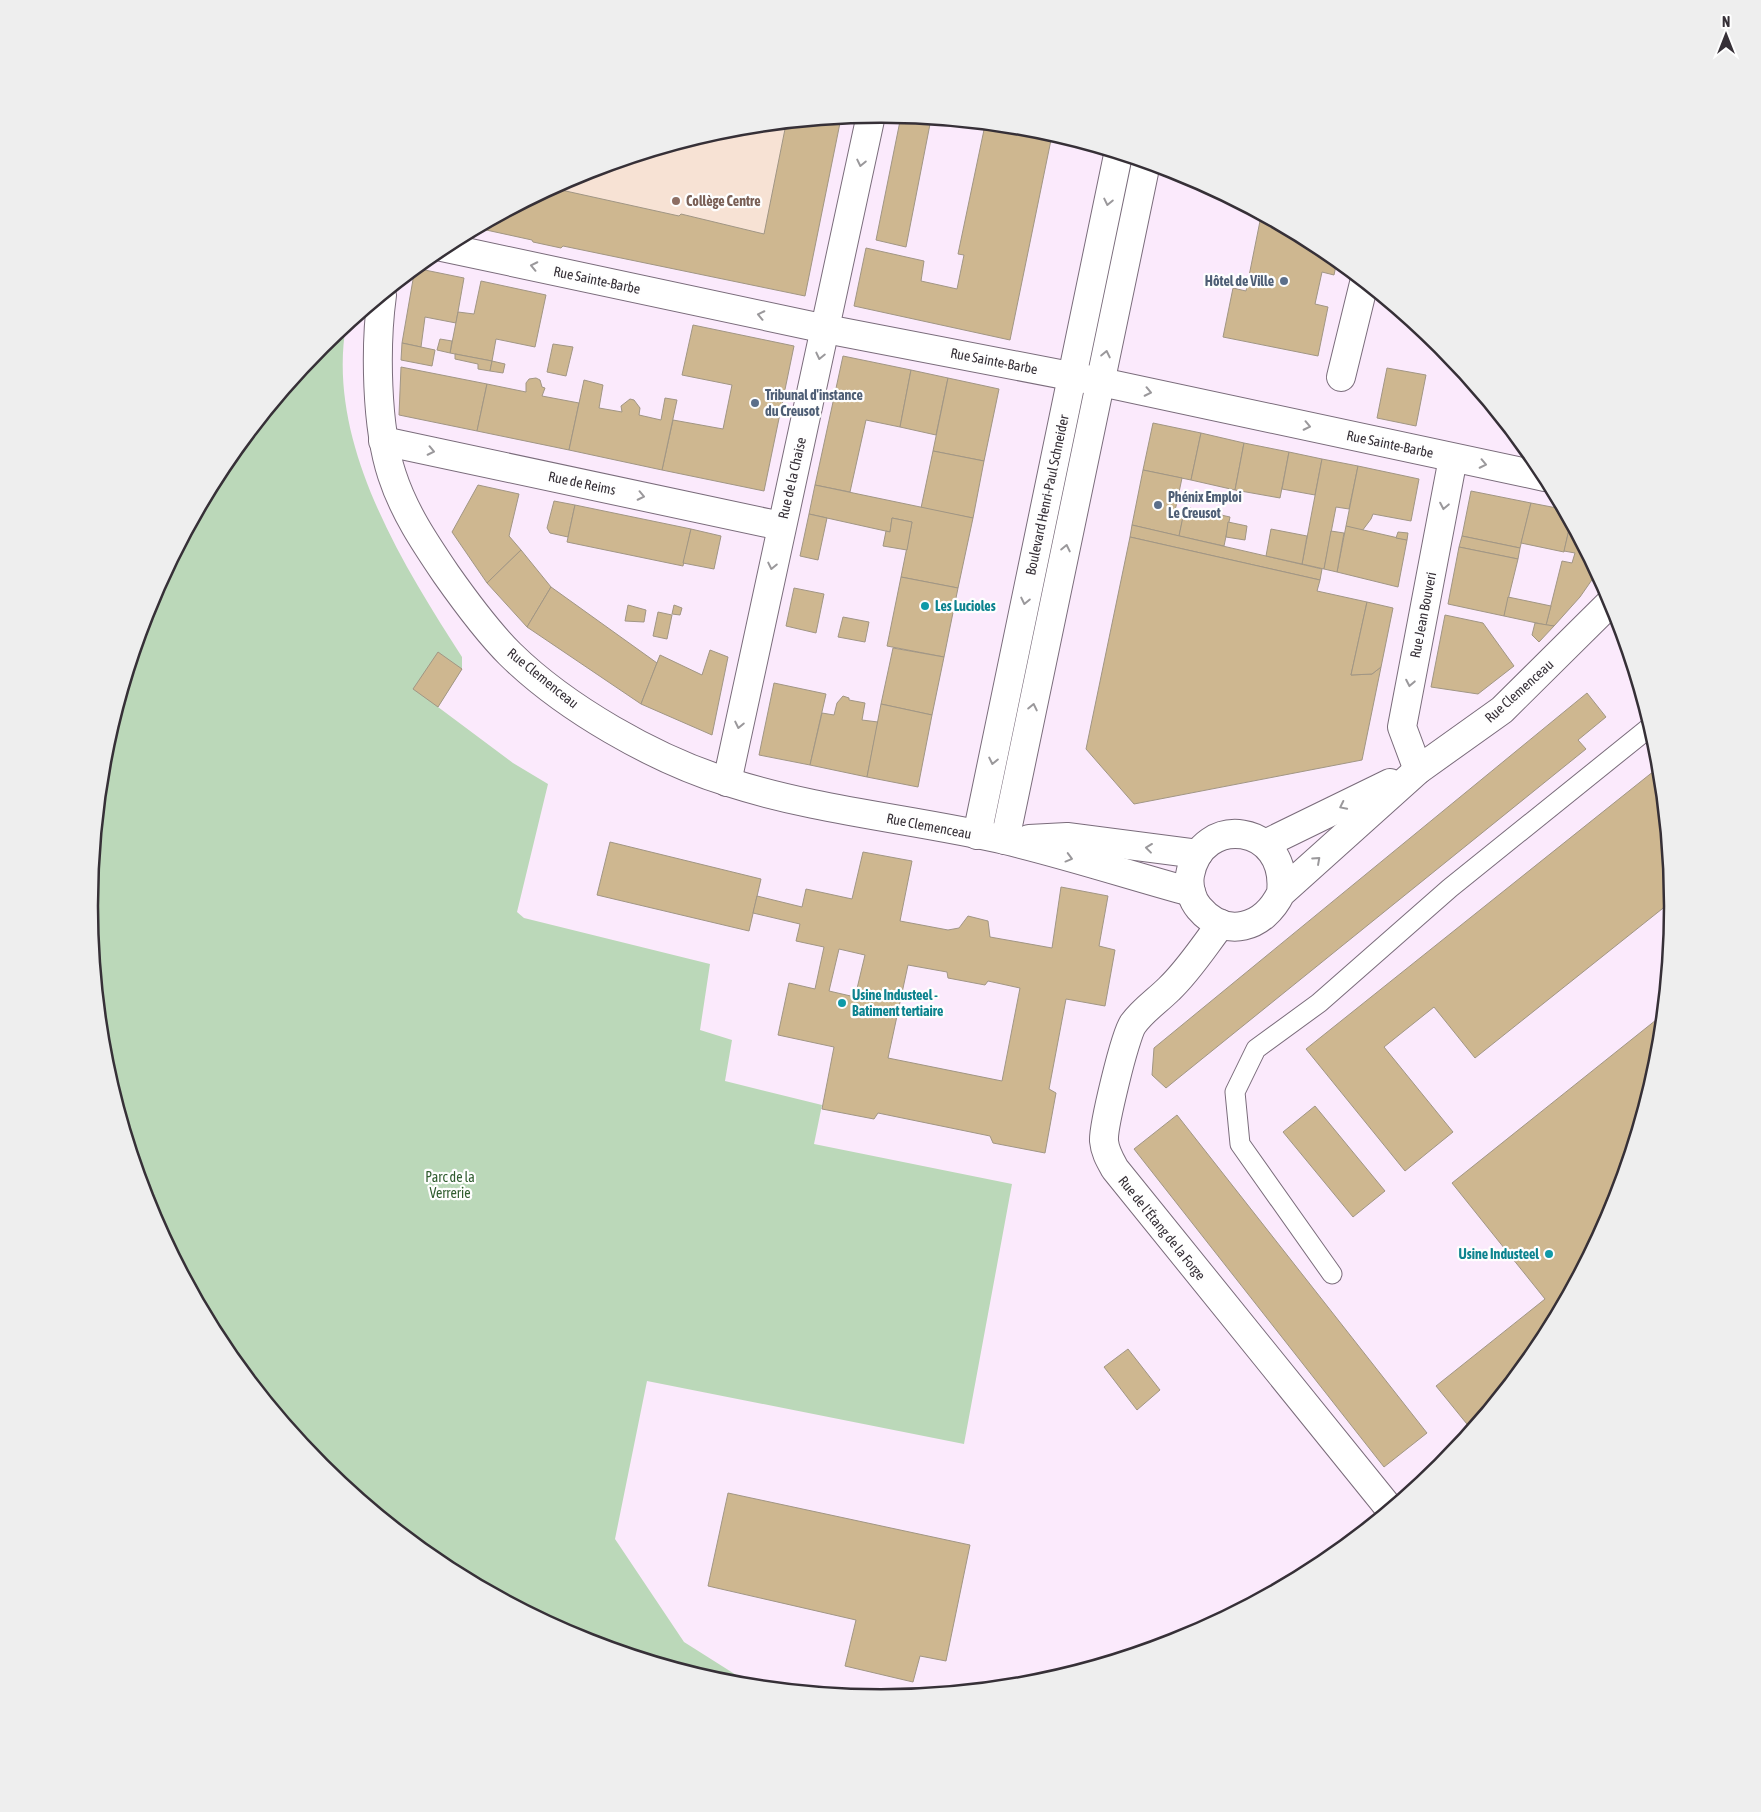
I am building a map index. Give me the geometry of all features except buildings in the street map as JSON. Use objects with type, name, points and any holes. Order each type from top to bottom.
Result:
[{"type":"street","name":"Rue de la Chaise","points":[[727,782],[869,123]]},
{"type":"street","name":"Boulevard Henri-Paul Schneider","points":[[977,835],[1117,160]]},
{"type":"street","name":"Boulevard Henri-Paul Schneider","points":[[1005,840],[1145,170]]},
{"type":"street","name":"Rue Sainte-Barbe","points":[[454,250],[826,329],[1100,382],[1535,476]]},
{"type":"street","points":[[1341,377],[1362,289]]},
{"type":"street","name":"Rue Clemenceau","points":[[382,303],[378,367],[383,441],[392,476],[417,532],[456,588],[510,653],[566,701],[638,745],[727,782],[808,803],[1005,840],[1191,892]]},
{"type":"street","name":"Rue de Reims","points":[[383,441],[781,526]]},
{"type":"street","name":"Rue Jean Bouveri","points":[[1418,770],[1402,726],[1453,458]]},
{"type":"street","name":"Rue Clemenceau","points":[[1221,924],[1236,927],[1250,924],[1264,917],[1274,906],[1281,893],[1418,770],[1502,710],[1605,608]]},
{"type":"street","name":"Rue Clemenceau","points":[[1264,844],[1418,770]]},
{"type":"street","points":[[1221,924],[1208,917],[1197,906],[1191,892],[1189,879],[1192,866],[1198,854],[1208,843],[1222,836],[1236,834],[1251,837],[1264,844],[1274,854],[1280,866],[1282,879],[1281,893]]},
{"type":"street","name":"Rue Clemenceau","points":[[1005,840],[1067,837],[1198,854]]},
{"type":"street","name":"Rue de l'Étang de la Forge","points":[[1221,924],[1170,989],[1140,1016],[1129,1032],[1105,1129],[1105,1151],[1115,1169],[1385,1504]]},
{"type":"lane","points":[[1332,1274],[1240,1144],[1235,1092],[1256,1049],[1319,1003],[1450,888],[1643,732]]},
{"type":"shaded area","name":"Collège Centre","points":[[840,125],[805,296],[563,246],[561,248],[533,242],[532,240],[486,230],[534,204],[581,183],[629,165],[678,150],[728,138],[778,130]]},
{"type":"green space","name":"Parc de la Verrerie","points":[[345,335],[343,369],[347,413],[358,456],[374,499],[393,541],[415,582],[462,657],[462,669],[438,707],[513,763],[548,784],[517,912],[524,918],[710,964],[700,1030],[732,1040],[725,1081],[822,1105],[814,1144],[1012,1184],[964,1444],[647,1381],[615,1539],[684,1642],[737,1675],[678,1662],[629,1647],[581,1629],[534,1608],[489,1584],[445,1557],[364,1495],[327,1460],[259,1383],[229,1341],[202,1298],[157,1206],[139,1158],[124,1109],[104,1008],[99,957],[98,906],[99,855],[104,804],[124,703],[139,654],[157,606],[202,514],[229,471],[259,429],[292,390]]},
{"type":"place","name":"Collège Centre","points":[[676,201]]},
{"type":"place","name":"Hôtel de Ville","points":[[1284,281]]},
{"type":"place","name":"Tribunal d'instance du Creusot","points":[[755,403]]},
{"type":"place","name":"Phénix Emploi Le Creusot","points":[[1158,505]]},
{"type":"place","name":"Les Lucioles","points":[[925,606]]},
{"type":"place","name":"Usine Industeel - Batiment tertiaire","points":[[842,1003]]},
{"type":"place","name":"Usine Industeel","points":[[1549,1254]]}]
